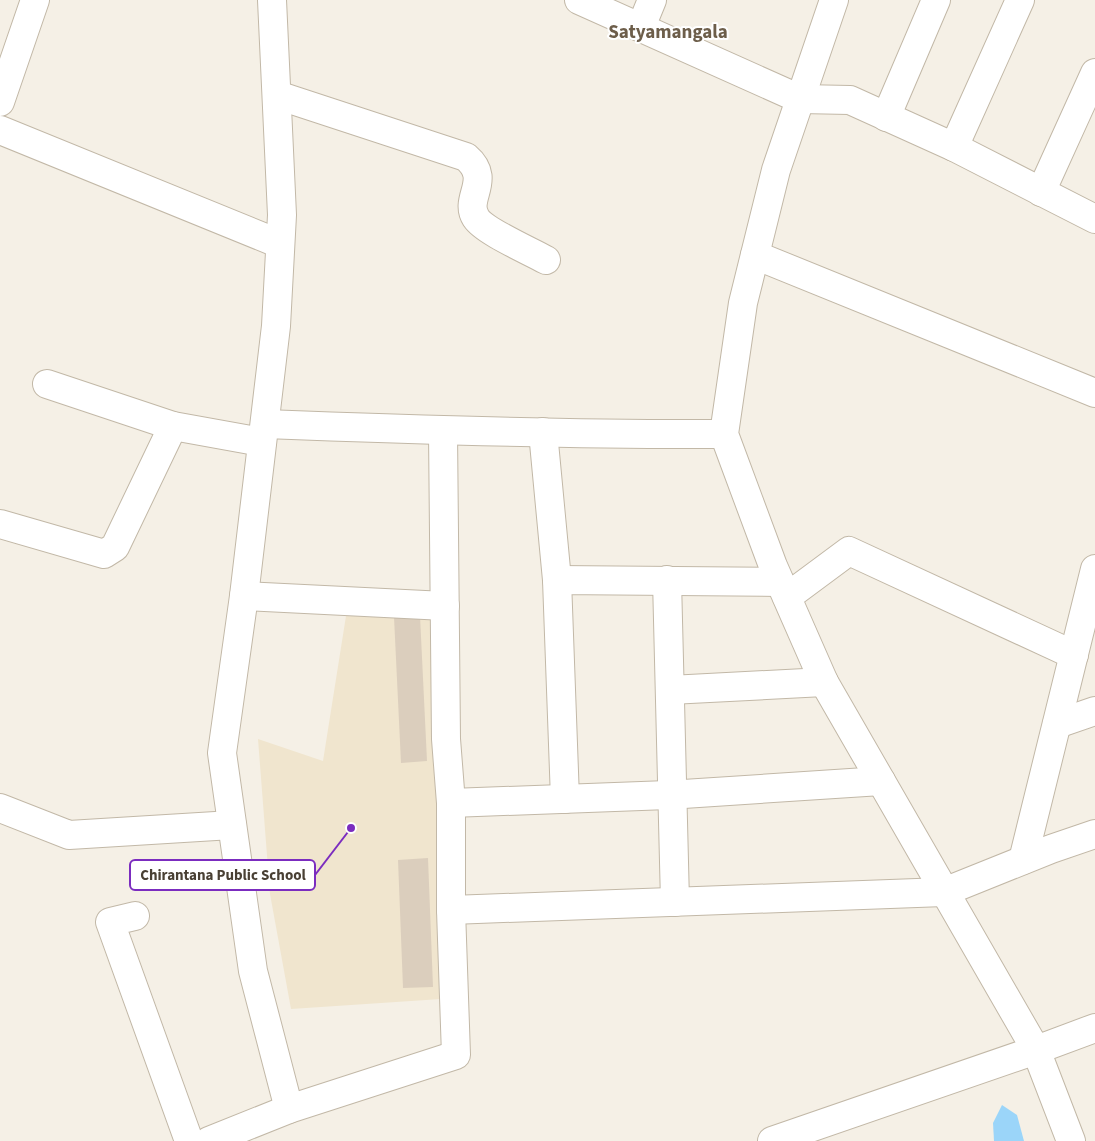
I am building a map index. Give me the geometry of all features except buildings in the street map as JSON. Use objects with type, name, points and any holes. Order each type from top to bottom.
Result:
[{"type":"street","points":[[0,102],[35,0]]},
{"type":"street","points":[[272,0],[282,215],[276,326],[244,596],[222,753],[253,971],[289,1109]]},
{"type":"street","points":[[579,0],[800,99],[850,100],[954,147],[1095,219]]},
{"type":"street","points":[[641,27],[652,0]]},
{"type":"street","points":[[834,0],[776,170],[743,304],[724,434],[783,590],[824,682],[1036,1050],[1071,1141]]},
{"type":"street","points":[[886,117],[936,0]]},
{"type":"street","points":[[954,147],[1020,0]]},
{"type":"street","points":[[1041,192],[1095,73]]},
{"type":"street","points":[[276,95],[466,157],[475,165],[478,177],[473,207],[475,217],[483,226],[546,260]]},
{"type":"street","points":[[0,130],[280,244]]},
{"type":"street","points":[[755,255],[1095,393]]},
{"type":"street","points":[[47,384],[173,426],[263,433],[443,431],[623,435],[724,434]]},
{"type":"street","points":[[0,524],[104,554],[115,547],[173,426]]},
{"type":"street","points":[[209,1141],[289,1109],[456,1055],[451,910],[451,803],[446,739],[443,431]]},
{"type":"street","points":[[543,432],[557,580],[566,799]]},
{"type":"street","points":[[557,580],[666,580],[783,590],[850,551],[1074,655]]},
{"type":"street","points":[[1023,860],[1095,569]]},
{"type":"street","points":[[666,580],[675,902]]},
{"type":"street","points":[[244,596],[445,606]]},
{"type":"street","points":[[670,690],[824,682]]},
{"type":"street","points":[[1056,724],[1095,712]]},
{"type":"street","points":[[451,803],[672,795],[881,781]]},
{"type":"street","points":[[0,808],[69,835],[232,826]]},
{"type":"street","points":[[451,910],[944,892],[1023,860],[1095,834]]},
{"type":"street","points":[[135,916],[110,922],[189,1141]]},
{"type":"street","points":[[772,1141],[1095,1028]]},
{"type":"shaded area","points":[[346,616],[432,616],[441,999],[291,1009],[270,894],[258,739],[323,761]]},
{"type":"water","points":[[1002,1105],[1017,1115],[1024,1141],[994,1141],[993,1123]]},
{"type":"place","name":"Chirantana Public School","points":[[351,828]]},
{"type":"district","name":"Satyamangala","points":[[668,32]]}]
